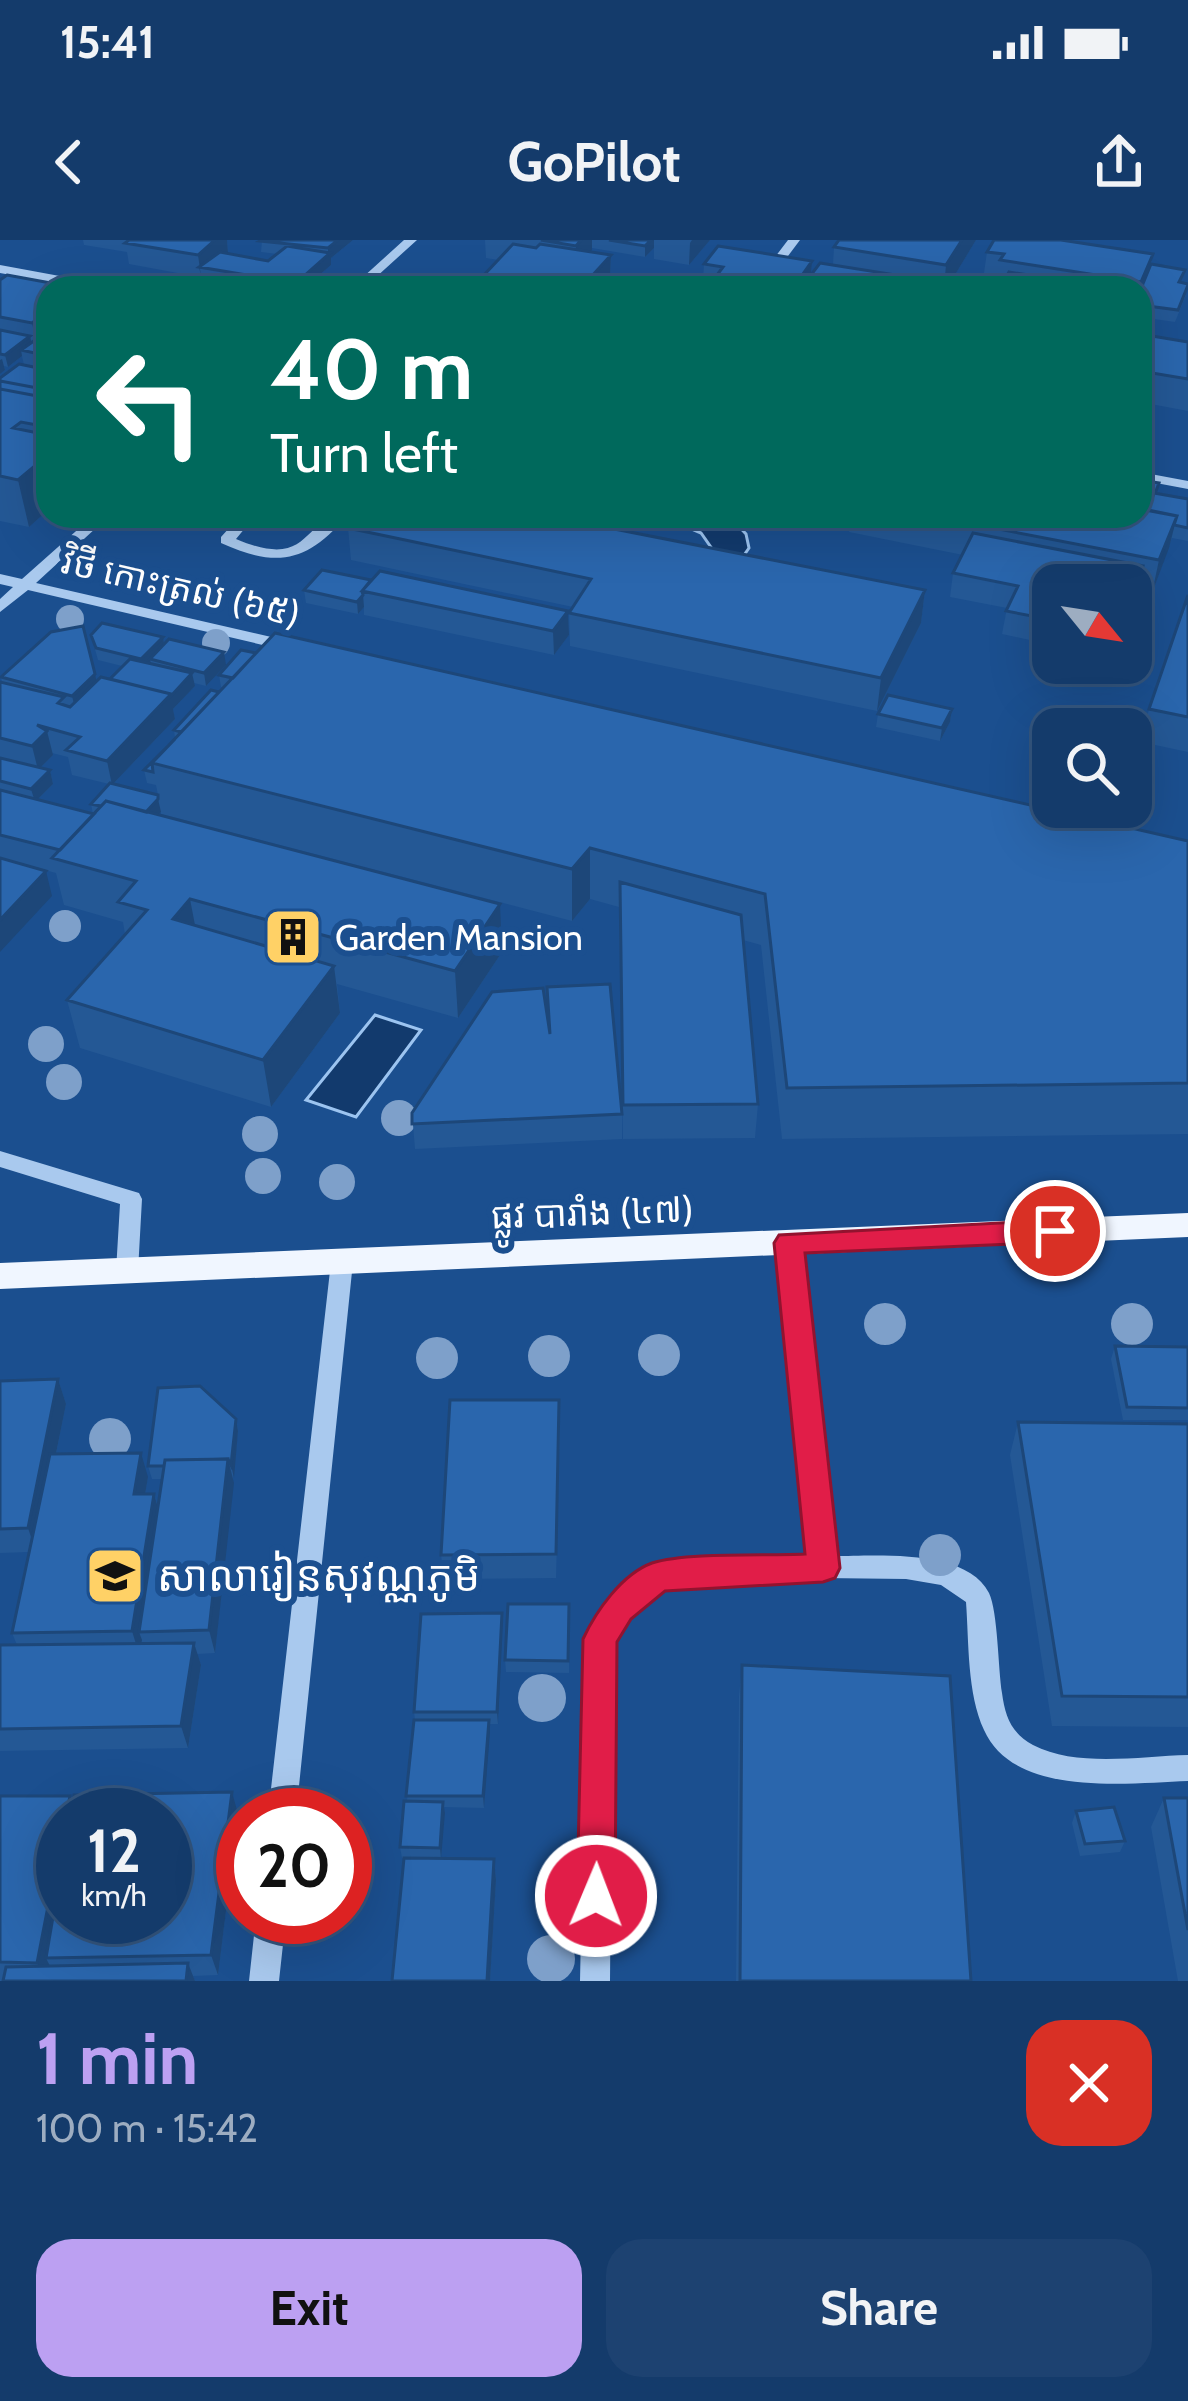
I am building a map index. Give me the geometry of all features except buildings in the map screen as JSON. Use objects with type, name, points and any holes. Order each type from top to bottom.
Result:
[{"type":"main road","name":"ផ្លូវ បារាំង (៤៧)","points":[[0,1276],[1188,1226]]},
{"type":"street","points":[[370,276],[411,240]]},
{"type":"street","points":[[775,265],[794,240]]},
{"type":"street","points":[[0,269],[38,276]]},
{"type":"street","points":[[1152,478],[1188,484]]},
{"type":"street","points":[[0,608],[89,528]]},
{"type":"street","points":[[237,528],[226,540],[288,556],[308,549],[328,528]]},
{"type":"street","name":"វិថី កោះត្រល់ (៦៥)","points":[[0,579],[304,649]]},
{"type":"street","points":[[0,1159],[131,1199],[127,1271]]},
{"type":"street","points":[[789,1243],[823,1568]]},
{"type":"street","points":[[285,1788],[342,1262]]},
{"type":"street","points":[[595,1981],[600,1639],[620,1609],[657,1576],[823,1568],[946,1572],[965,1581],[978,1597],[996,1728],[1030,1760],[1060,1768],[1188,1768]]},
{"type":"street","points":[[264,1981],[268,1944]]},
{"type":"water","points":[[690,528],[740,528],[749,548],[744,555],[713,550],[701,533]]},
{"type":"water","points":[[375,1015],[421,1030],[356,1117],[306,1100]]},
{"type":"place","name":"Garden Mansion","points":[[293,937]]},
{"type":"place","name":"សាលារៀនសុវណ្ណភូមិ","points":[[115,1576]]},
{"type":"route","points":[[596,1896],[600,1639],[620,1609],[657,1576],[823,1568],[789,1243],[1055,1231]]}]
